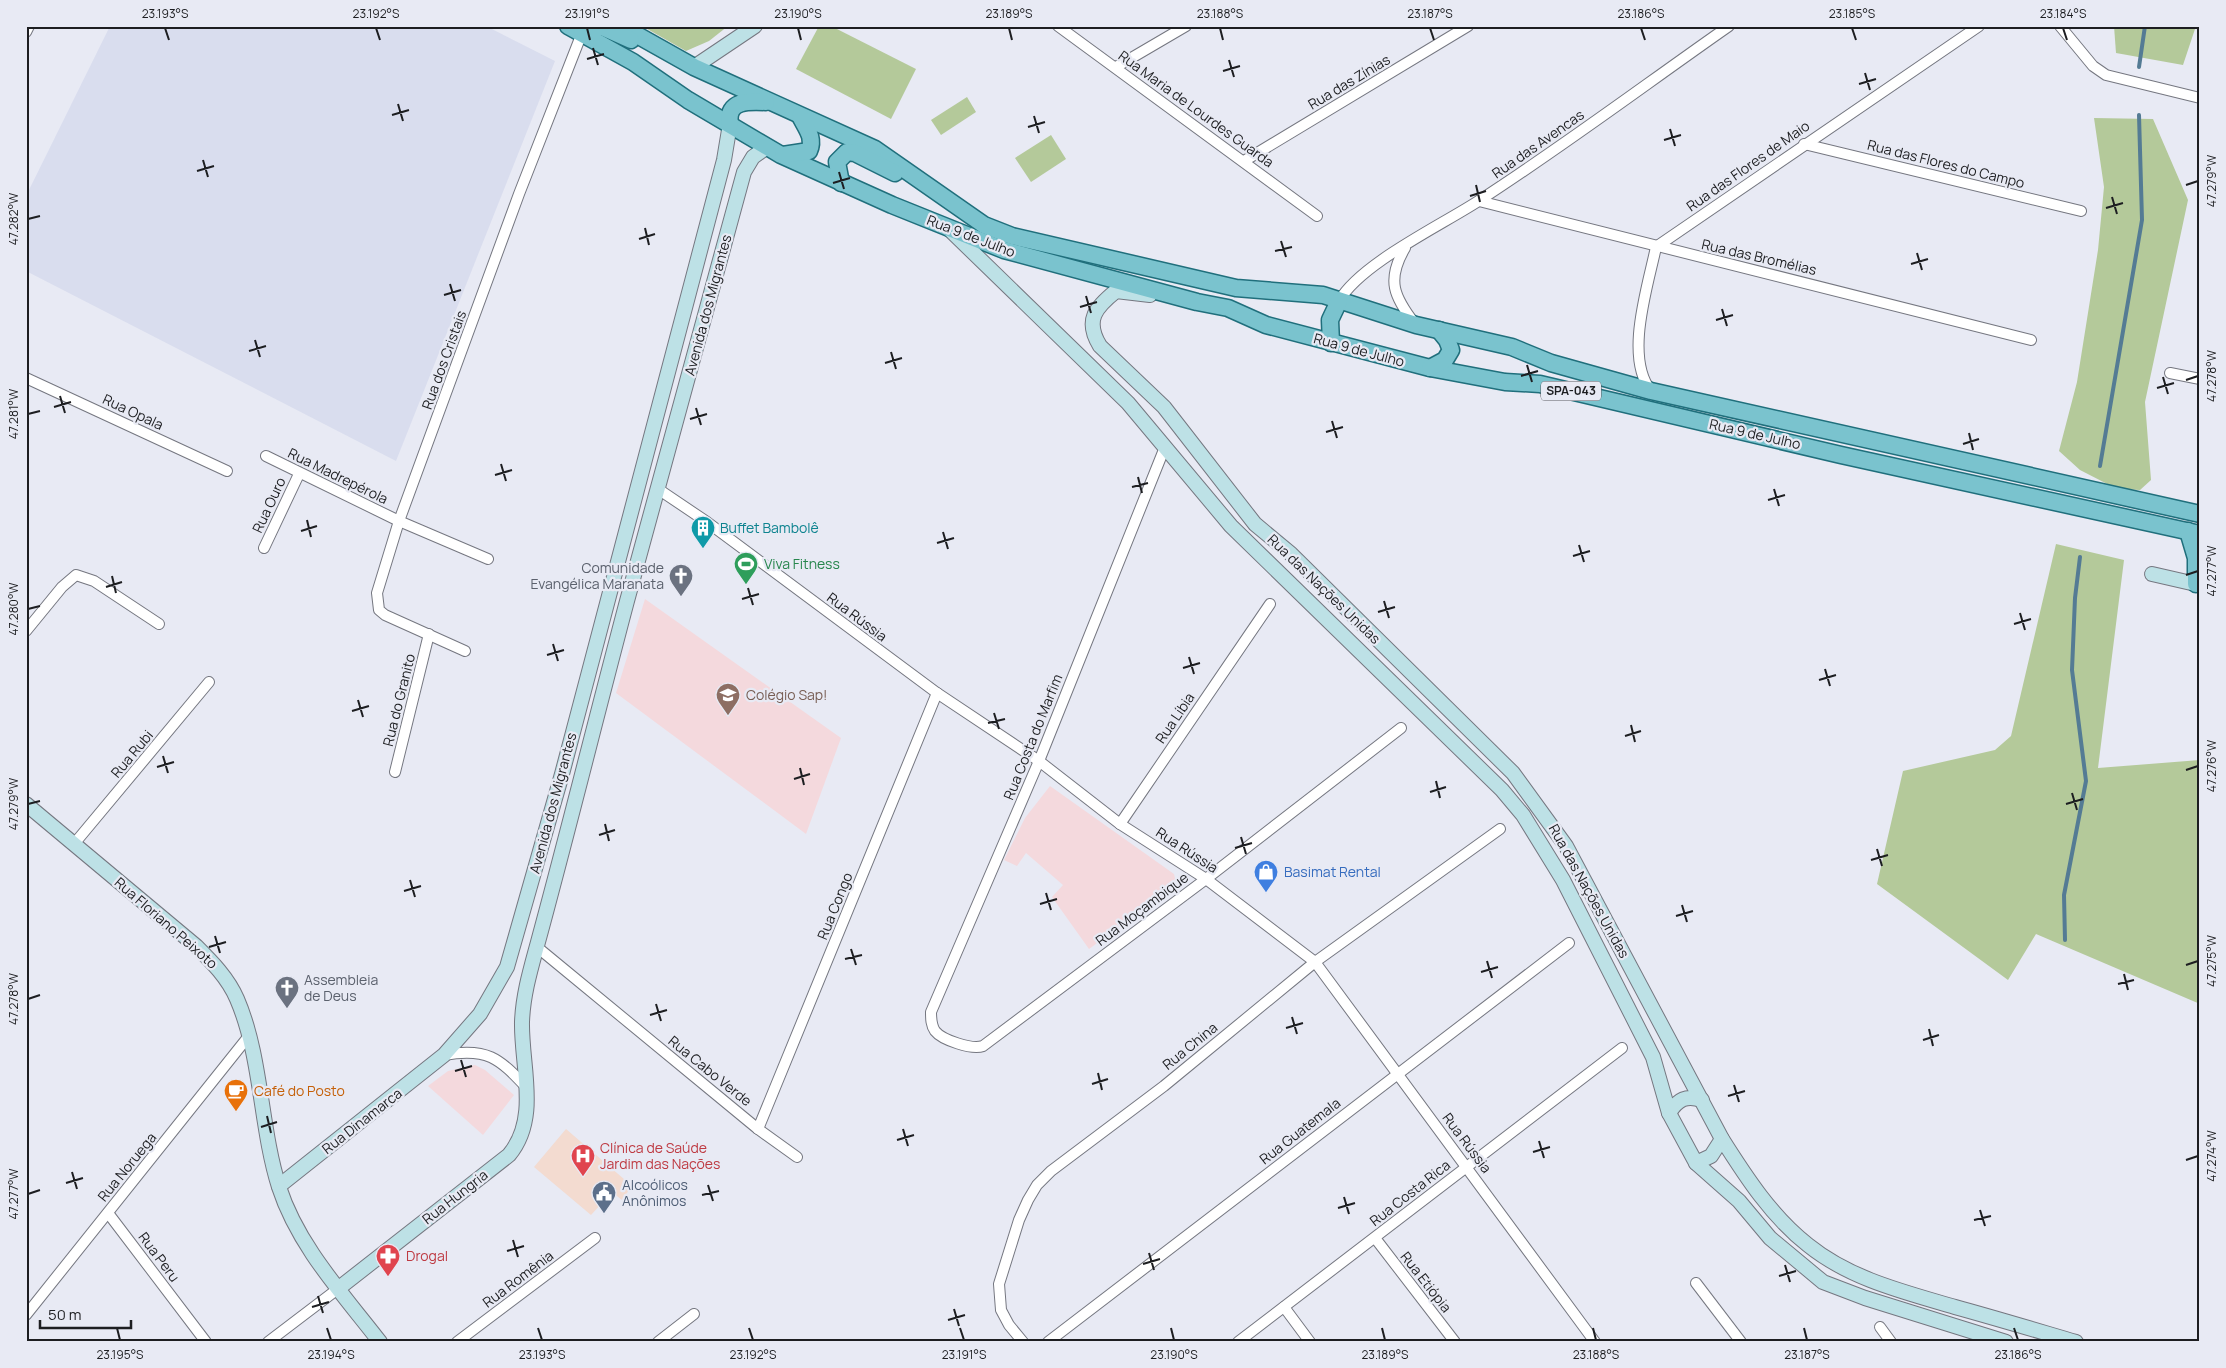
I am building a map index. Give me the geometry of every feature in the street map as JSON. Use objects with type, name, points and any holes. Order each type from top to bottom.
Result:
[{"type":"main road","points":[[575,30],[584,26],[602,27],[644,47],[656,47]]},
{"type":"main road","name":"Rua 9 de Julho","points":[[622,26],[694,67],[875,149],[984,225],[1012,236],[1236,288],[1323,295],[1416,325],[1495,342],[1558,366],[1651,391],[2200,514]]},
{"type":"main road","name":"Rua 9 de Julho","points":[[575,30],[633,62],[688,100],[774,151],[841,183],[1004,250],[1197,302],[1228,308],[1266,325],[1430,368],[1505,382],[1540,384],[1841,455],[2194,532]]},
{"type":"main road","points":[[730,124],[729,117],[736,105],[745,101],[774,103]]},
{"type":"main road","points":[[774,151],[801,154],[809,151],[812,138],[800,116]]},
{"type":"main road","points":[[841,183],[837,162],[847,152],[855,153],[893,172],[962,220],[984,225]]},
{"type":"main road","points":[[1331,343],[1330,320],[1340,301]]},
{"type":"main road","points":[[1430,368],[1444,360],[1451,350],[1447,340],[1439,330]]},
{"type":"main road","points":[[2194,532],[2198,585]]},
{"type":"street","points":[[26,32],[29,26]]},
{"type":"street","points":[[694,67],[755,26]]},
{"type":"street","name":"Rua Maria de Lourdes Guarda","points":[[1058,26],[1317,216]]},
{"type":"street","points":[[1116,67],[1186,26]]},
{"type":"street","name":"Rua das Zínias","points":[[1244,161],[1468,26]]},
{"type":"street","name":"Rua das Avencas","points":[[1340,301],[1351,286],[1408,244],[1479,201],[1729,26]]},
{"type":"street","name":"Rua das Flores de Maio","points":[[1656,247],[1979,26]]},
{"type":"street","points":[[2060,26],[2093,66],[2106,75],[2200,98]]},
{"type":"street","name":"Rua dos Cristais","points":[[465,651],[385,614],[379,610],[377,594],[399,521],[516,204],[575,30]]},
{"type":"street","name":"Avenida dos Migrantes","points":[[444,1055],[480,1014],[507,967],[562,774],[724,160],[730,124]]},
{"type":"street","name":"Rua das Flores do Campo","points":[[1804,144],[2081,211]]},
{"type":"street","name":"Avenida dos Migrantes","points":[[527,1088],[523,1056],[524,1003],[607,677],[744,172],[753,157],[774,151]]},
{"type":"street","name":"Rua das Bromélias","points":[[1479,201],[2032,340]]},
{"type":"street","name":"Rua das Nações Unidas","points":[[949,229],[1128,403],[1230,526],[1489,778],[1523,816],[1563,880],[1653,1056],[1669,1113],[1696,1163],[1739,1201],[1770,1238],[1823,1282],[1865,1298],[2006,1342]]},
{"type":"street","points":[[1408,244],[1397,262],[1395,291],[1398,301],[1416,325]]},
{"type":"street","points":[[1651,391],[1641,376],[1638,353],[1656,247]]},
{"type":"street","name":"Rua das Nações Unidas","points":[[1197,302],[1116,291],[1096,310],[1093,318],[1094,336],[1100,346],[1164,407],[1255,524],[1298,561],[1513,773],[1532,796],[1566,846],[1722,1139],[1745,1174],[1781,1220],[1808,1245],[1830,1261],[1874,1282],[2076,1342]]},
{"type":"street","points":[[2170,373],[2200,379]]},
{"type":"street","name":"Avenida dos Migrantes","points":[[664,471],[653,474],[650,459],[669,391],[667,374]]},
{"type":"street","name":"Rua Opala","points":[[26,378],[228,471]]},
{"type":"street","name":"Rua Costa do Marfim","points":[[939,1036],[933,1030],[931,1012],[1039,761],[1165,447]]},
{"type":"street","name":"Rua Madrepérola","points":[[266,456],[299,474],[399,521],[488,559]]},
{"type":"street","name":"Rua Ouro","points":[[264,548],[299,474]]},
{"type":"street","name":"Rua Rússia","points":[[658,489],[707,522],[937,693],[1039,761],[1120,824],[1206,879],[1315,962],[1595,1342]]},
{"type":"street","name":"Avenida dos Migrantes","points":[[607,677],[598,668],[597,661],[626,552],[625,533]]},
{"type":"street","points":[[2152,574],[2198,585]]},
{"type":"street","points":[[26,630],[62,587],[76,575],[94,581],[159,624]]},
{"type":"street","name":"Rua Líbia","points":[[1120,824],[1270,604]]},
{"type":"street","name":"Rua do Granito","points":[[395,772],[429,634]]},
{"type":"street","name":"Rua Rubi","points":[[74,844],[209,682]]},
{"type":"street","name":"Rua Congo","points":[[758,1129],[937,693]]},
{"type":"street","points":[[574,725],[577,740],[584,742],[592,738]]},
{"type":"street","name":"Rua Moçambique","points":[[939,1036],[970,1048],[983,1046],[1206,879],[1401,728]]},
{"type":"street","points":[[562,774],[571,766],[576,767],[581,784]]},
{"type":"street","name":"Rua Floriano Peixoto","points":[[26,804],[196,946],[218,968],[237,998],[248,1037],[279,1186],[290,1217],[303,1240],[380,1342]]},
{"type":"street","name":"Rua China","points":[[1023,1342],[1008,1325],[1001,1310],[999,1284],[1019,1220],[1037,1185],[1051,1171],[1164,1086],[1315,962],[1500,829]]},
{"type":"street","name":"Rua Guatemala","points":[[1048,1342],[1569,943]]},
{"type":"street","name":"Rua Cabo Verde","points":[[537,947],[758,1129],[797,1157]]},
{"type":"street","name":"Rua Noruega","points":[[26,1315],[248,1037]]},
{"type":"street","name":"Rua Costa Rica","points":[[1238,1342],[1622,1048]]},
{"type":"street","points":[[444,1055],[469,1052],[488,1055],[510,1068],[527,1088]]},
{"type":"street","name":"Rua Dinamarca","points":[[279,1186],[444,1055]]},
{"type":"street","name":"Rua Hungria","points":[[268,1342],[510,1155],[524,1132],[527,1088]]},
{"type":"street","points":[[1669,1113],[1681,1099],[1693,1097],[1702,1100]]},
{"type":"street","points":[[1696,1163],[1711,1156],[1722,1139]]},
{"type":"street","name":"Rua Peru","points":[[108,1213],[206,1342]]},
{"type":"street","name":"Rua Romênia","points":[[457,1342],[595,1238]]},
{"type":"street","name":"Rua Etiópia","points":[[1375,1238],[1455,1342]]},
{"type":"street","points":[[1696,1283],[1741,1342]]},
{"type":"street","points":[[1284,1307],[1310,1342]]},
{"type":"street","points":[[658,1342],[694,1314]]},
{"type":"street","points":[[1880,1327],[1891,1342]]},
{"type":"shaded area","points":[[110,26],[486,26],[555,61],[396,461],[26,271],[26,196]]},
{"type":"shaded area","name":"Colégio Sap!","points":[[645,599],[841,738],[806,834],[616,693]]},
{"type":"shaded area","points":[[1050,786],[1174,874],[1176,883],[1169,891],[1089,949],[1052,897],[1063,885],[1026,853],[1017,866],[1004,860],[1025,818]]},
{"type":"shaded area","points":[[475,1065],[485,1070],[514,1095],[483,1135],[428,1086],[448,1071]]},
{"type":"shaded area","name":"Clínica de Saúde Jardim das Nações","points":[[566,1129],[632,1186],[622,1200],[612,1192],[591,1215],[534,1167]]},
{"type":"green space","points":[[642,26],[728,26],[709,41],[686,51]]},
{"type":"green space","points":[[819,26],[831,26],[916,69],[891,119],[796,69]]},
{"type":"green space","points":[[2114,26],[2196,26],[2183,65],[2116,53]]},
{"type":"green space","points":[[967,97],[976,112],[941,135],[931,120]]},
{"type":"green space","points":[[2094,118],[2153,119],[2188,200],[2145,402],[2151,480],[2140,490],[2117,489],[2080,470],[2059,451],[2077,382],[2098,250],[2104,187]]},
{"type":"green space","points":[[1051,135],[1066,159],[1031,182],[1015,158]]},
{"type":"green space","points":[[2056,544],[2124,560],[2098,768],[2200,760],[2200,1004],[2036,934],[2008,980],[1877,884],[1903,771],[1995,750],[2011,736]]},
{"type":"waterway","points":[[2139,67],[2145,26]]},
{"type":"waterway","points":[[2100,466],[2142,220],[2139,115]]},
{"type":"waterway","points":[[2065,940],[2064,895],[2086,781],[2072,670],[2075,598],[2080,557]]},
{"type":"place","name":"Buffet Bambolê","points":[[703,549]]},
{"type":"place","name":"Viva Fitness","points":[[746,585]]},
{"type":"place","name":"Comunidade Evangélica Maranata","points":[[681,597]]},
{"type":"place","name":"Colégio Sap!","points":[[728,716]]},
{"type":"place","name":"Basimat Rental","points":[[1266,893]]},
{"type":"place","name":"Assembleia de Deus","points":[[287,1009]]},
{"type":"place","name":"Café do Posto","points":[[236,1112]]},
{"type":"place","name":"Clínica de Saúde Jardim das Nações","points":[[583,1177]]},
{"type":"place","name":"Alcoólicos Anônimos","points":[[604,1214]]},
{"type":"place","name":"Drogal","points":[[388,1277]]}]
